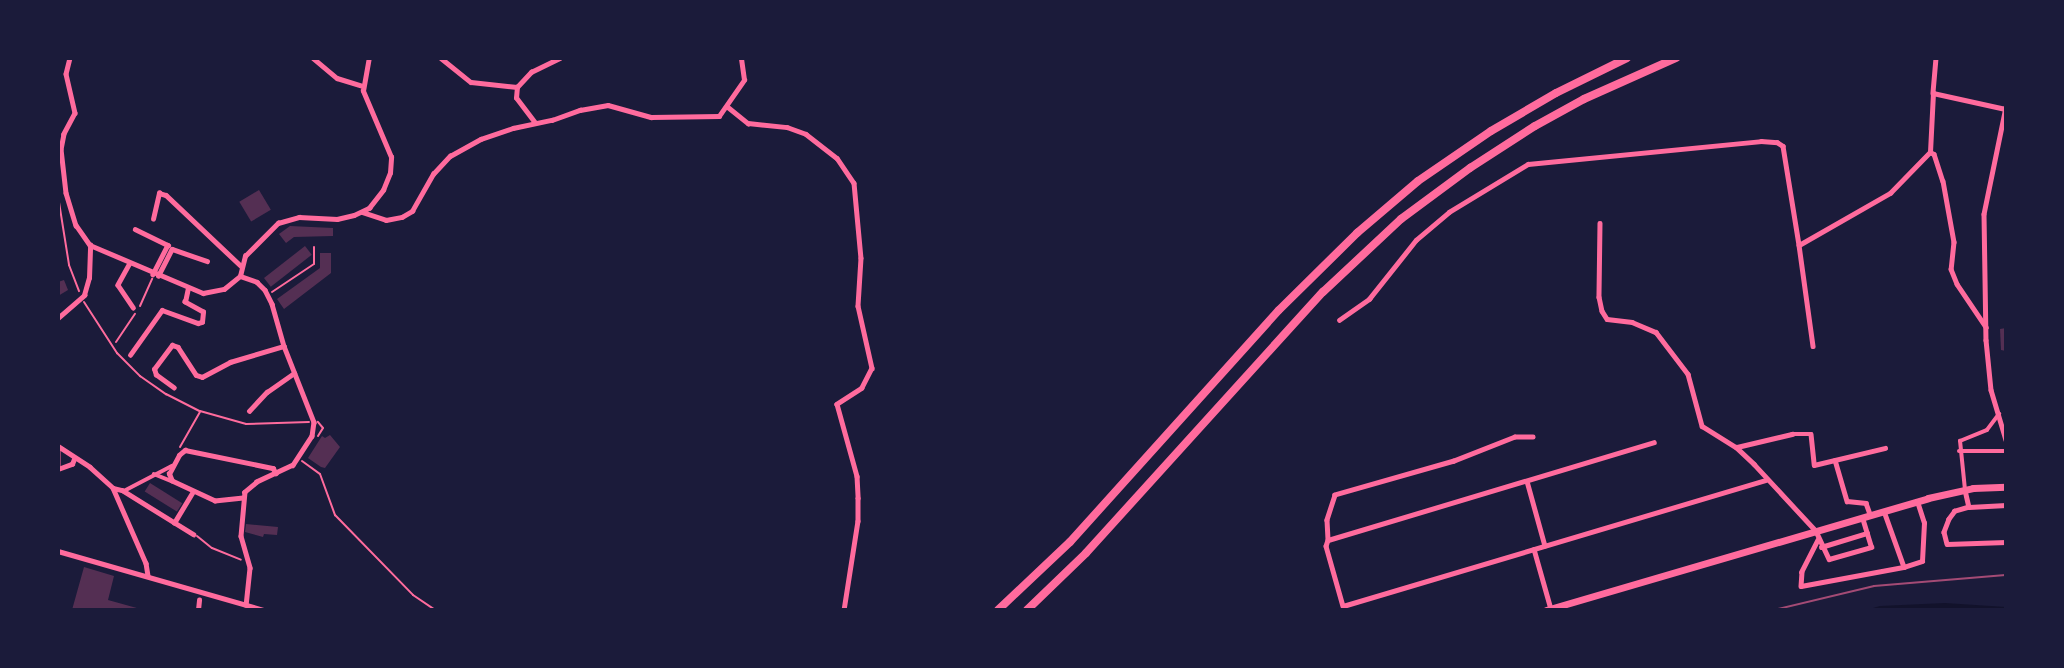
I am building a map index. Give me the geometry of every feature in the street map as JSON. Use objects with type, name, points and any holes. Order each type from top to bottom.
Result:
[{"type":"highway","points":[[998,610],[1070,542],[1293,296],[1365,226],[1426,176],[1491,131],[1564,88],[1627,58]]},
{"type":"highway","points":[[1027,610],[1086,553],[1322,292],[1395,225],[1470,167],[1535,126],[1584,99],[1676,58]]},
{"type":"highway","points":[[1548,609],[1817,535],[1871,515],[1949,493],[2006,487]]},
{"type":"street","points":[[70,58],[65,74],[75,113],[62,141],[64,175],[72,216],[90,244],[155,275],[188,288],[212,293],[240,276],[242,266],[253,246],[284,220],[337,219],[362,212],[383,190],[391,166],[390,149],[366,99],[363,86],[369,58]]},
{"type":"street","points":[[313,58],[337,78],[363,86]]},
{"type":"street","points":[[441,58],[471,82],[517,87]]},
{"type":"street","points":[[535,123],[516,98],[517,87],[531,72],[560,58]]},
{"type":"street","points":[[362,212],[387,220],[402,217],[412,211],[433,174],[450,156],[481,139],[535,123],[608,105],[651,117],[719,116],[728,107],[744,80],[741,58]]},
{"type":"street","points":[[1799,246],[1890,193],[1930,152],[1936,58]]},
{"type":"street","points":[[1933,93],[2006,108],[1984,214],[1986,327],[1991,390],[2006,440]]},
{"type":"street","points":[[728,107],[748,123],[787,127],[807,134],[846,167],[855,192],[861,258],[858,306],[872,368],[862,388],[837,404],[857,476],[858,498],[858,521],[844,610]]},
{"type":"street","points":[[1339,320],[1368,299],[1416,240],[1449,212],[1528,163],[1777,142],[1783,146],[1813,346]]},
{"type":"street","points":[[1930,152],[1934,154],[1943,181],[1949,212],[1954,242],[1951,269],[1957,284],[1986,327]]},
{"type":"street","points":[[153,219],[159,193],[166,195],[242,266]]},
{"type":"street","points":[[1600,223],[1599,297],[1602,312],[1607,318],[1632,322],[1656,332],[1688,374],[1702,426],[1736,447],[1817,535],[1824,554],[1829,559],[1837,559],[1871,547],[1862,518]]},
{"type":"street","points":[[135,229],[168,245],[155,275]]},
{"type":"street","points":[[58,318],[84,295],[90,244]]},
{"type":"street","points":[[155,275],[172,249],[207,261]]},
{"type":"street","points":[[130,263],[118,285],[133,307]]},
{"type":"street","points":[[240,276],[257,282],[268,295],[284,346],[314,422],[312,436],[293,465],[249,486],[243,498],[241,536],[249,564],[246,605]]},
{"type":"street","points":[[130,355],[162,310],[198,323],[204,320],[202,312],[185,302],[188,288]]},
{"type":"street","points":[[174,388],[156,375],[154,369],[172,345],[178,347],[199,377],[234,360],[284,346]]},
{"type":"street","points":[[248,411],[267,392],[294,373]]},
{"type":"street","points":[[1969,507],[1959,452],[1960,441],[1987,430],[1999,414]]},
{"type":"street","points":[[1736,447],[1792,434],[1811,434],[1814,465],[1885,448]]},
{"type":"street","points":[[1533,437],[1500,442],[1489,449],[1454,461],[1335,495],[1327,520],[1326,545],[1342,608],[1766,480]]},
{"type":"street","points":[[1328,540],[1654,442]]},
{"type":"street","points":[[58,447],[58,467],[72,464],[74,459]]},
{"type":"street","points":[[58,447],[88,465],[113,488],[146,563],[148,576]]},
{"type":"street","points":[[172,481],[169,475],[178,455],[185,450],[273,468],[276,473]]},
{"type":"street","points":[[1959,452],[2006,451]]},
{"type":"street","points":[[1835,460],[1847,501],[1866,503],[1871,515]]},
{"type":"street","points":[[124,491],[173,466]]},
{"type":"street","points":[[154,474],[192,493],[220,502],[243,498]]},
{"type":"street","points":[[1527,481],[1545,546]]},
{"type":"street","points":[[113,488],[124,491],[193,534]]},
{"type":"street","points":[[174,523],[192,493]]},
{"type":"street","points":[[1817,535],[1802,572],[1801,586],[1904,568],[1922,561],[1924,523],[1917,502]]},
{"type":"street","points":[[2006,505],[1969,507],[1951,514],[1944,532],[1947,544],[2006,541]]},
{"type":"street","points":[[1884,511],[1904,568]]},
{"type":"street","points":[[1821,547],[1867,533]]},
{"type":"street","points":[[1534,550],[1548,609]]},
{"type":"street","points":[[58,551],[264,610]]},
{"type":"street","points":[[198,610],[199,600]]},
{"type":"path","points":[[58,196],[69,265],[80,293]]},
{"type":"path","points":[[268,295],[314,264],[314,247]]},
{"type":"path","points":[[85,304],[108,343],[140,376],[166,394],[200,411],[264,425],[322,423],[323,428],[316,439]]},
{"type":"path","points":[[178,455],[178,449],[200,411]]},
{"type":"path","points":[[309,451],[302,462],[320,474],[335,515],[413,595],[435,610]]},
{"type":"path","points":[[193,534],[212,548],[249,564]]},
{"type":"shaded area","points":[[1945,603],[2006,607],[2006,610],[1866,610],[1880,606]]},
{"type":"building","points":[[259,190],[271,210],[251,222],[239,202]]},
{"type":"building","points":[[290,226],[333,228],[333,236],[294,237],[286,243],[279,234]]},
{"type":"building","points":[[305,246],[312,255],[271,287],[264,278]]},
{"type":"building","points":[[320,253],[331,253],[331,273],[284,309],[277,299],[320,268]]},
{"type":"building","points":[[64,280],[68,290],[58,296],[58,282]]},
{"type":"building","points":[[2006,328],[2006,351],[2001,350],[2000,329]]},
{"type":"building","points":[[330,435],[340,447],[325,468],[308,458],[322,436],[325,438]]},
{"type":"building","points":[[150,483],[182,503],[177,512],[145,491]]},
{"type":"building","points":[[246,524],[278,527],[277,535],[264,534],[263,537],[245,532]]},
{"type":"building","points":[[84,567],[114,576],[108,600],[144,610],[72,610]]},
{"type":"railway","points":[[1774,610],[1874,586],[2006,575]]}]
